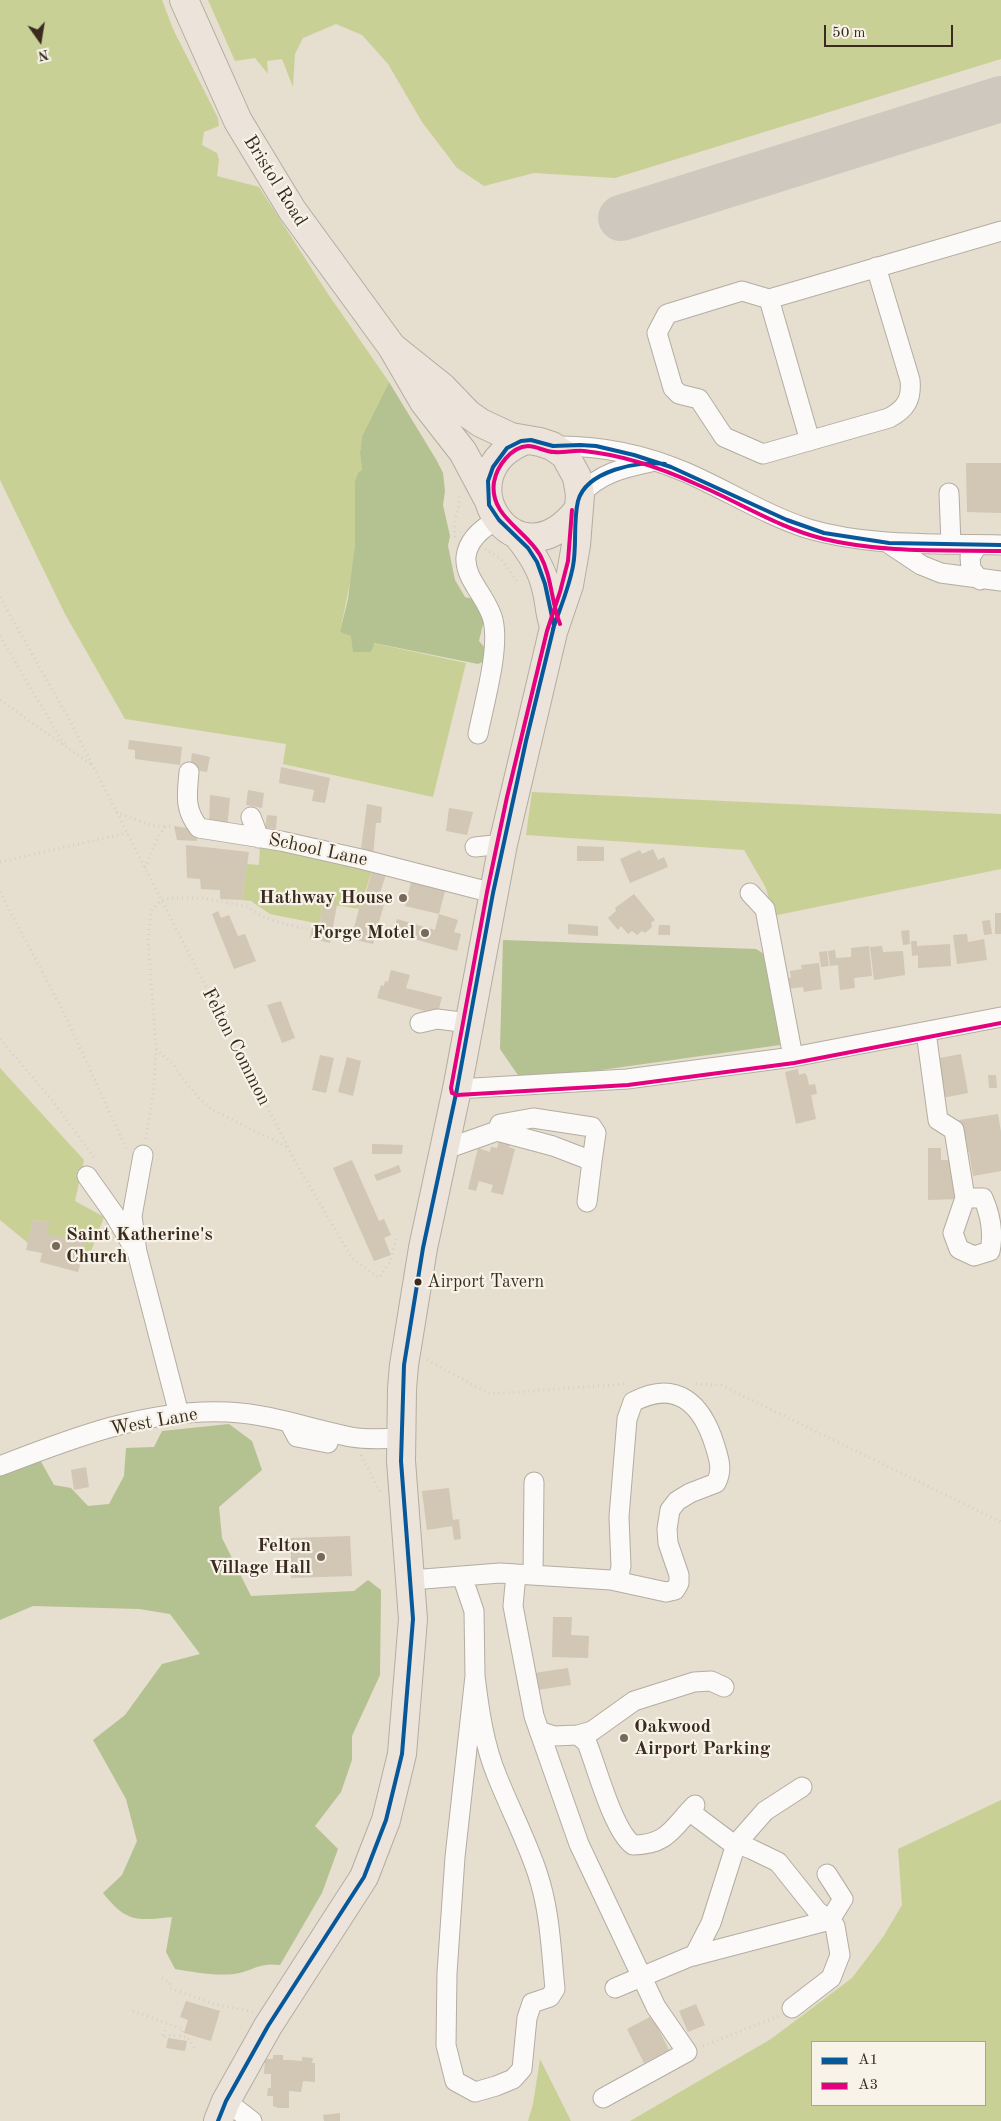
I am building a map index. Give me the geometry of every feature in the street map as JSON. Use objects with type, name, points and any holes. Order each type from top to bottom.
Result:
[{"type":"highway","name":"Bristol Road","points":[[184,0],[243,130],[292,210],[392,347],[424,402],[463,452],[493,509]]},
{"type":"highway","name":"Bristol Road","points":[[392,347],[442,387],[468,414],[481,423],[511,437],[539,443]]},
{"type":"highway","points":[[222,2111],[268,2026],[364,1877],[386,1820],[402,1754],[413,1619],[401,1438],[404,1365],[423,1248],[456,1090],[503,844],[554,626],[566,594],[574,562],[579,502],[577,477],[564,455],[539,443],[513,446],[494,462],[488,482],[493,509],[529,550],[546,589],[548,611],[554,626]]},
{"type":"highway","points":[[519,537],[534,538],[557,530],[569,522],[579,502]]},
{"type":"street","points":[[876,267],[910,380],[908,401],[901,411],[890,418],[763,454],[724,437],[698,399],[678,394],[671,382],[657,333],[667,314],[742,291],[769,299],[876,267],[1001,231]]},
{"type":"street","points":[[769,299],[810,441]]},
{"type":"street","points":[[539,443],[583,445],[617,451],[654,461],[685,472],[768,513],[800,526],[844,537],[888,543],[1001,546]]},
{"type":"street","points":[[579,502],[593,482],[610,472],[654,461]]},
{"type":"street","points":[[949,493],[951,544]]},
{"type":"street","points":[[478,734],[494,650],[494,634],[490,610],[470,577],[466,557],[479,547],[493,509]]},
{"type":"street","points":[[888,543],[921,565],[941,573],[980,580],[1001,581]]},
{"type":"street","points":[[978,545],[970,557],[971,568],[980,580]]},
{"type":"street","name":"School Lane","points":[[189,772],[187,805],[199,828],[362,859],[493,893]]},
{"type":"street","points":[[251,817],[259,838]]},
{"type":"street","points":[[476,848],[503,844]]},
{"type":"street","points":[[750,893],[765,909],[793,1057]]},
{"type":"street","points":[[456,1090],[627,1079],[793,1057],[1001,1017]]},
{"type":"street","points":[[420,1023],[437,1019],[469,1023]]},
{"type":"street","points":[[926,1032],[938,1120],[954,1130],[966,1198]]},
{"type":"street","points":[[497,1131],[500,1124],[533,1118],[592,1127],[596,1133],[587,1202]]},
{"type":"street","points":[[444,1150],[497,1131],[553,1146],[592,1161]]},
{"type":"street","points":[[143,1155],[132,1216],[138,1258],[179,1414]]},
{"type":"street","points":[[94,1172],[138,1258]]},
{"type":"street","points":[[411,1580],[524,1574],[618,1581],[666,1592],[675,1590],[679,1583],[679,1575],[668,1543],[667,1529],[670,1510],[676,1501],[690,1493],[716,1483],[720,1475],[720,1463],[704,1419],[694,1405],[681,1395],[665,1392],[648,1394],[633,1402],[626,1419],[619,1517],[621,1566],[618,1581]]},
{"type":"street","name":"West Lane","points":[[0,1466],[44,1449],[95,1433],[143,1420],[179,1414],[228,1412],[271,1417],[342,1435],[372,1439],[401,1438]]},
{"type":"street","points":[[534,1482],[524,1574],[513,1606],[534,1716],[579,1844],[656,2007],[687,2052],[603,2098]]},
{"type":"street","points":[[462,1576],[474,1611],[474,1676],[455,1857],[447,1973],[446,2045],[455,2082],[475,2092],[513,2079],[522,2069],[528,2018],[532,2003],[550,1997],[556,1989],[550,1925],[537,1873],[516,1817],[496,1776],[481,1720],[474,1676]]},
{"type":"street","points":[[539,1731],[554,1736],[578,1735],[592,1731],[634,1701],[694,1682],[710,1681],[724,1687]]},
{"type":"street","points":[[578,1735],[587,1743],[626,1840],[633,1845],[656,1842],[673,1830],[692,1808],[729,1841],[778,1862],[818,1912],[835,1926],[840,1955],[830,1978],[792,2008]]},
{"type":"street","points":[[694,1956],[711,1923],[736,1844],[765,1811],[802,1787]]},
{"type":"street","points":[[614,1988],[694,1956],[830,1920],[843,1899],[826,1874]]},
{"type":"street","points":[[222,2111],[252,2121]]},
{"type":"path","points":[[459,492],[460,503],[454,528],[456,540],[479,547],[501,559],[517,580]]},
{"type":"path","name":"Felton Common","points":[[0,597],[69,719],[288,1148],[352,1258],[379,1278],[390,1262],[396,1239]]},
{"type":"path","points":[[0,636],[65,746]]},
{"type":"path","points":[[0,700],[92,765]]},
{"type":"path","points":[[116,812],[150,825],[174,826]]},
{"type":"path","points":[[145,868],[158,837],[165,827]]},
{"type":"path","points":[[0,862],[127,833]]},
{"type":"path","points":[[0,892],[67,1019],[139,1178]]},
{"type":"path","points":[[143,1155],[154,1087],[156,1049],[148,940],[151,911],[162,901],[173,898],[204,898],[248,907],[262,916],[280,923],[311,930]]},
{"type":"path","points":[[0,1039],[52,1100],[94,1172]]},
{"type":"path","points":[[156,1049],[174,1065],[193,1092],[211,1109],[288,1148]]},
{"type":"path","points":[[82,1255],[138,1258]]},
{"type":"path","points":[[360,1454],[365,1460],[382,1495]]},
{"type":"path","points":[[162,1978],[170,1983],[170,1988],[214,2004],[250,2010],[261,2016]]},
{"type":"path","points":[[687,2052],[778,2016],[792,2008]]},
{"type":"path","points":[[133,2011],[183,2029],[181,2036]]},
{"type":"path","points":[[165,2030],[162,2037],[187,2037],[195,2049]]},
{"type":"green space","points":[[0,0],[162,0],[173,29],[218,118],[219,126],[204,132],[202,145],[217,153],[219,160],[217,176],[259,187],[328,294],[389,382],[362,436],[360,453],[362,470],[355,497],[355,545],[352,573],[340,632],[351,635],[353,641],[373,643],[466,663],[433,797],[283,764],[286,744],[125,719],[65,614],[0,480]]},
{"type":"green space","points":[[208,0],[1001,0],[1001,59],[615,178],[534,173],[484,186],[457,168],[422,122],[388,64],[362,35],[336,24],[303,38],[295,54],[293,87],[282,59],[267,61],[268,74],[255,58],[235,61]]},
{"type":"green space","points":[[389,382],[443,473],[445,491],[443,505],[450,536],[448,546],[455,580],[465,597],[473,599],[485,616],[479,641],[486,649],[485,661],[478,664],[374,643],[370,652],[353,652],[351,636],[340,632],[348,599],[355,545],[355,482],[358,473],[362,470],[360,453],[362,436]]},
{"type":"green space","points":[[532,792],[1001,814],[1001,869],[773,916],[766,888],[744,850],[526,835]]},
{"type":"green space","points":[[260,845],[374,866],[359,909],[322,903],[320,924],[270,914],[251,901],[242,900],[247,864],[259,865]]},
{"type":"green space","points":[[503,940],[756,949],[769,957],[780,1045],[522,1081],[500,1049]]},
{"type":"green space","points":[[0,1068],[84,1160],[75,1201],[104,1217],[90,1254],[47,1234],[49,1222],[33,1220],[28,1243],[0,1220]]},
{"type":"green space","points":[[229,1424],[252,1441],[262,1470],[219,1507],[222,1538],[251,1596],[354,1591],[368,1580],[381,1590],[380,1675],[352,1736],[352,1760],[341,1792],[315,1826],[338,1849],[322,1893],[280,1965],[261,1966],[234,1974],[219,1974],[175,1969],[166,1952],[172,1917],[140,1919],[133,1917],[118,1910],[103,1893],[122,1875],[137,1841],[126,1799],[93,1740],[125,1715],[162,1664],[200,1654],[170,1614],[139,1609],[33,1606],[0,1620],[0,1476],[39,1458],[54,1485],[71,1488],[88,1506],[109,1504],[124,1476],[126,1448],[154,1447],[162,1431]]},
{"type":"green space","points":[[1001,1800],[1001,2121],[630,2121],[771,2039],[852,1978],[883,1937],[902,1905],[898,1849]]},
{"type":"green space","points":[[540,2059],[571,2121],[528,2121],[533,2104]]},
{"type":"building","points":[[966,463],[1001,463],[1001,513],[967,512]]},
{"type":"building","points":[[129,740],[182,747],[180,765],[135,759],[135,750],[128,749]]},
{"type":"building","points":[[192,753],[210,757],[207,772],[190,769]]},
{"type":"building","points":[[281,767],[330,778],[325,803],[312,801],[314,790],[279,783]]},
{"type":"building","points":[[248,790],[264,793],[262,808],[246,805]]},
{"type":"building","points":[[210,795],[230,798],[227,829],[209,827]]},
{"type":"building","points":[[367,804],[382,807],[381,823],[376,823],[373,856],[360,856]]},
{"type":"building","points":[[449,808],[473,812],[467,835],[446,831]]},
{"type":"building","points":[[267,815],[277,816],[276,829],[265,828]]},
{"type":"building","points":[[174,826],[198,830],[197,841],[177,840]]},
{"type":"building","points":[[186,845],[249,852],[242,900],[220,899],[220,890],[201,889],[200,879],[187,878]]},
{"type":"building","points":[[577,846],[604,847],[604,861],[577,861]]},
{"type":"building","points":[[653,849],[658,860],[664,857],[668,867],[630,883],[620,859],[640,850],[642,854]]},
{"type":"building","points":[[374,866],[387,871],[379,896],[366,892]]},
{"type":"building","points":[[411,882],[445,891],[439,914],[405,906]]},
{"type":"building","points":[[634,894],[655,920],[651,923],[652,927],[645,933],[642,931],[637,935],[632,931],[628,934],[621,926],[618,930],[608,918],[616,911],[615,908]]},
{"type":"building","points":[[362,898],[384,904],[373,944],[351,939]]},
{"type":"building","points":[[322,903],[337,905],[330,943],[310,938],[313,922],[320,924]]},
{"type":"building","points":[[218,911],[221,918],[229,915],[238,936],[245,934],[256,961],[234,969],[212,914]]},
{"type":"building","points":[[995,913],[1001,913],[1001,934],[995,934]]},
{"type":"building","name":"Forge Motel","points":[[439,914],[458,920],[454,932],[461,934],[457,951],[393,933],[397,919],[435,930]]},
{"type":"building","points":[[990,920],[992,934],[984,935],[982,921]]},
{"type":"building","points":[[568,924],[598,926],[598,936],[568,934]]},
{"type":"building","points":[[659,925],[670,925],[670,935],[658,935]]},
{"type":"building","points":[[909,930],[910,944],[903,945],[901,931]]},
{"type":"building","points":[[967,934],[968,942],[984,939],[987,960],[957,964],[953,935]]},
{"type":"building","points":[[911,941],[917,941],[917,946],[950,944],[951,966],[918,968],[918,955],[912,956]]},
{"type":"building","points":[[869,946],[872,976],[854,978],[855,988],[840,990],[838,965],[830,966],[828,951],[835,950],[836,958],[851,957],[851,948]]},
{"type":"building","points":[[882,946],[883,952],[903,951],[905,975],[874,980],[870,947]]},
{"type":"building","points":[[827,951],[829,966],[821,967],[819,952]]},
{"type":"building","points":[[819,963],[822,989],[804,992],[803,987],[787,989],[786,978],[791,978],[790,971],[802,969],[801,965]]},
{"type":"building","points":[[391,970],[410,975],[406,988],[442,997],[438,1012],[425,1011],[377,998],[381,985],[384,986],[385,981],[388,982]]},
{"type":"building","points":[[281,1001],[295,1038],[282,1043],[267,1005]]},
{"type":"building","points":[[961,1054],[968,1093],[942,1098],[935,1059]]},
{"type":"building","points":[[320,1055],[334,1058],[326,1093],[312,1090]]},
{"type":"building","points":[[347,1057],[361,1061],[353,1096],[338,1092]]},
{"type":"building","points":[[798,1069],[799,1075],[805,1073],[809,1085],[815,1084],[817,1094],[811,1095],[816,1119],[796,1124],[785,1072]]},
{"type":"building","points":[[988,1075],[996,1075],[997,1088],[989,1088]]},
{"type":"building","points":[[998,1114],[1001,1132],[1001,1171],[973,1176],[969,1152],[965,1152],[959,1120]]},
{"type":"building","points":[[499,1141],[510,1144],[509,1147],[515,1149],[503,1195],[491,1192],[493,1185],[479,1181],[476,1191],[468,1189],[478,1148],[490,1152],[491,1147],[497,1148]]},
{"type":"building","points":[[372,1144],[403,1145],[402,1154],[372,1154]]},
{"type":"building","points":[[928,1148],[941,1148],[941,1160],[957,1160],[957,1199],[928,1200]]},
{"type":"building","points":[[352,1160],[379,1221],[384,1219],[391,1235],[384,1238],[391,1255],[374,1261],[333,1168]]},
{"type":"building","points":[[399,1165],[401,1172],[377,1181],[374,1175]]},
{"type":"building","name":"Saint Katherine's Church","points":[[33,1220],[50,1222],[47,1234],[86,1242],[78,1272],[40,1262],[42,1253],[26,1250]]},
{"type":"building","points":[[86,1467],[89,1487],[74,1490],[71,1470]]},
{"type":"building","points":[[449,1488],[453,1520],[459,1519],[461,1539],[454,1540],[452,1526],[427,1530],[422,1491]]},
{"type":"building","name":"Felton Village Hall","points":[[350,1536],[352,1576],[291,1578],[291,1538]]},
{"type":"building","points":[[553,1617],[572,1617],[571,1635],[589,1636],[588,1658],[552,1657]]},
{"type":"building","points":[[568,1668],[571,1685],[531,1691],[528,1674]]},
{"type":"building","points":[[186,2001],[220,2011],[211,2041],[184,2033],[188,2020],[180,2017]]},
{"type":"building","points":[[696,2004],[705,2025],[688,2032],[679,2011]]},
{"type":"building","points":[[652,2016],[669,2050],[644,2063],[627,2029]]},
{"type":"building","points":[[168,2038],[187,2041],[185,2051],[166,2048]]},
{"type":"building","points":[[273,2055],[283,2055],[283,2060],[302,2061],[302,2057],[313,2058],[312,2063],[315,2063],[315,2082],[303,2081],[301,2092],[289,2091],[289,2108],[273,2106],[273,2096],[267,2096],[268,2088],[271,2088],[271,2074],[264,2074],[265,2059],[273,2059]]},
{"type":"building","points":[[340,2113],[340,2121],[324,2121],[323,2115]]},
{"type":"taxiway","points":[[621,218],[1001,99]]},
{"type":"transit line","name":"A1","points":[[218,2121],[226,2101],[268,2026],[364,1877],[386,1820],[402,1754],[413,1619],[401,1461],[404,1365],[423,1248],[457,1089],[493,893],[526,741],[554,626],[545,584],[537,562],[528,548],[499,520],[489,505],[488,481],[493,467],[507,448],[521,441],[531,440],[553,446],[596,446],[634,455],[671,467],[787,520],[824,533],[889,543],[1001,545]]},
{"type":"transit line","name":"A3","points":[[560,624],[547,572],[540,555],[526,537],[502,513],[494,494],[494,482],[498,470],[506,458],[522,447],[531,446],[554,452],[580,451],[599,453],[641,463],[683,478],[775,522],[824,539],[890,549],[1001,551]]},
{"type":"transit line","name":"A1","points":[[553,629],[571,574],[578,501],[583,491],[591,482],[615,470],[642,464],[665,464]]},
{"type":"transit line","name":"A3","points":[[572,510],[568,561],[547,631],[507,797],[487,892],[451,1088],[452,1093],[457,1095],[628,1085],[794,1063],[1001,1023]]},
{"type":"place","name":"Hathway House","points":[[403,898]]},
{"type":"place","name":"Forge Motel","points":[[425,933]]},
{"type":"place","name":"Saint Katherine's Church","points":[[56,1246]]},
{"type":"place","name":"Airport Tavern","points":[[418,1282]]},
{"type":"place","name":"Felton Village Hall","points":[[321,1557]]},
{"type":"place","name":"Oakwood Airport Parking","points":[[624,1738]]}]
